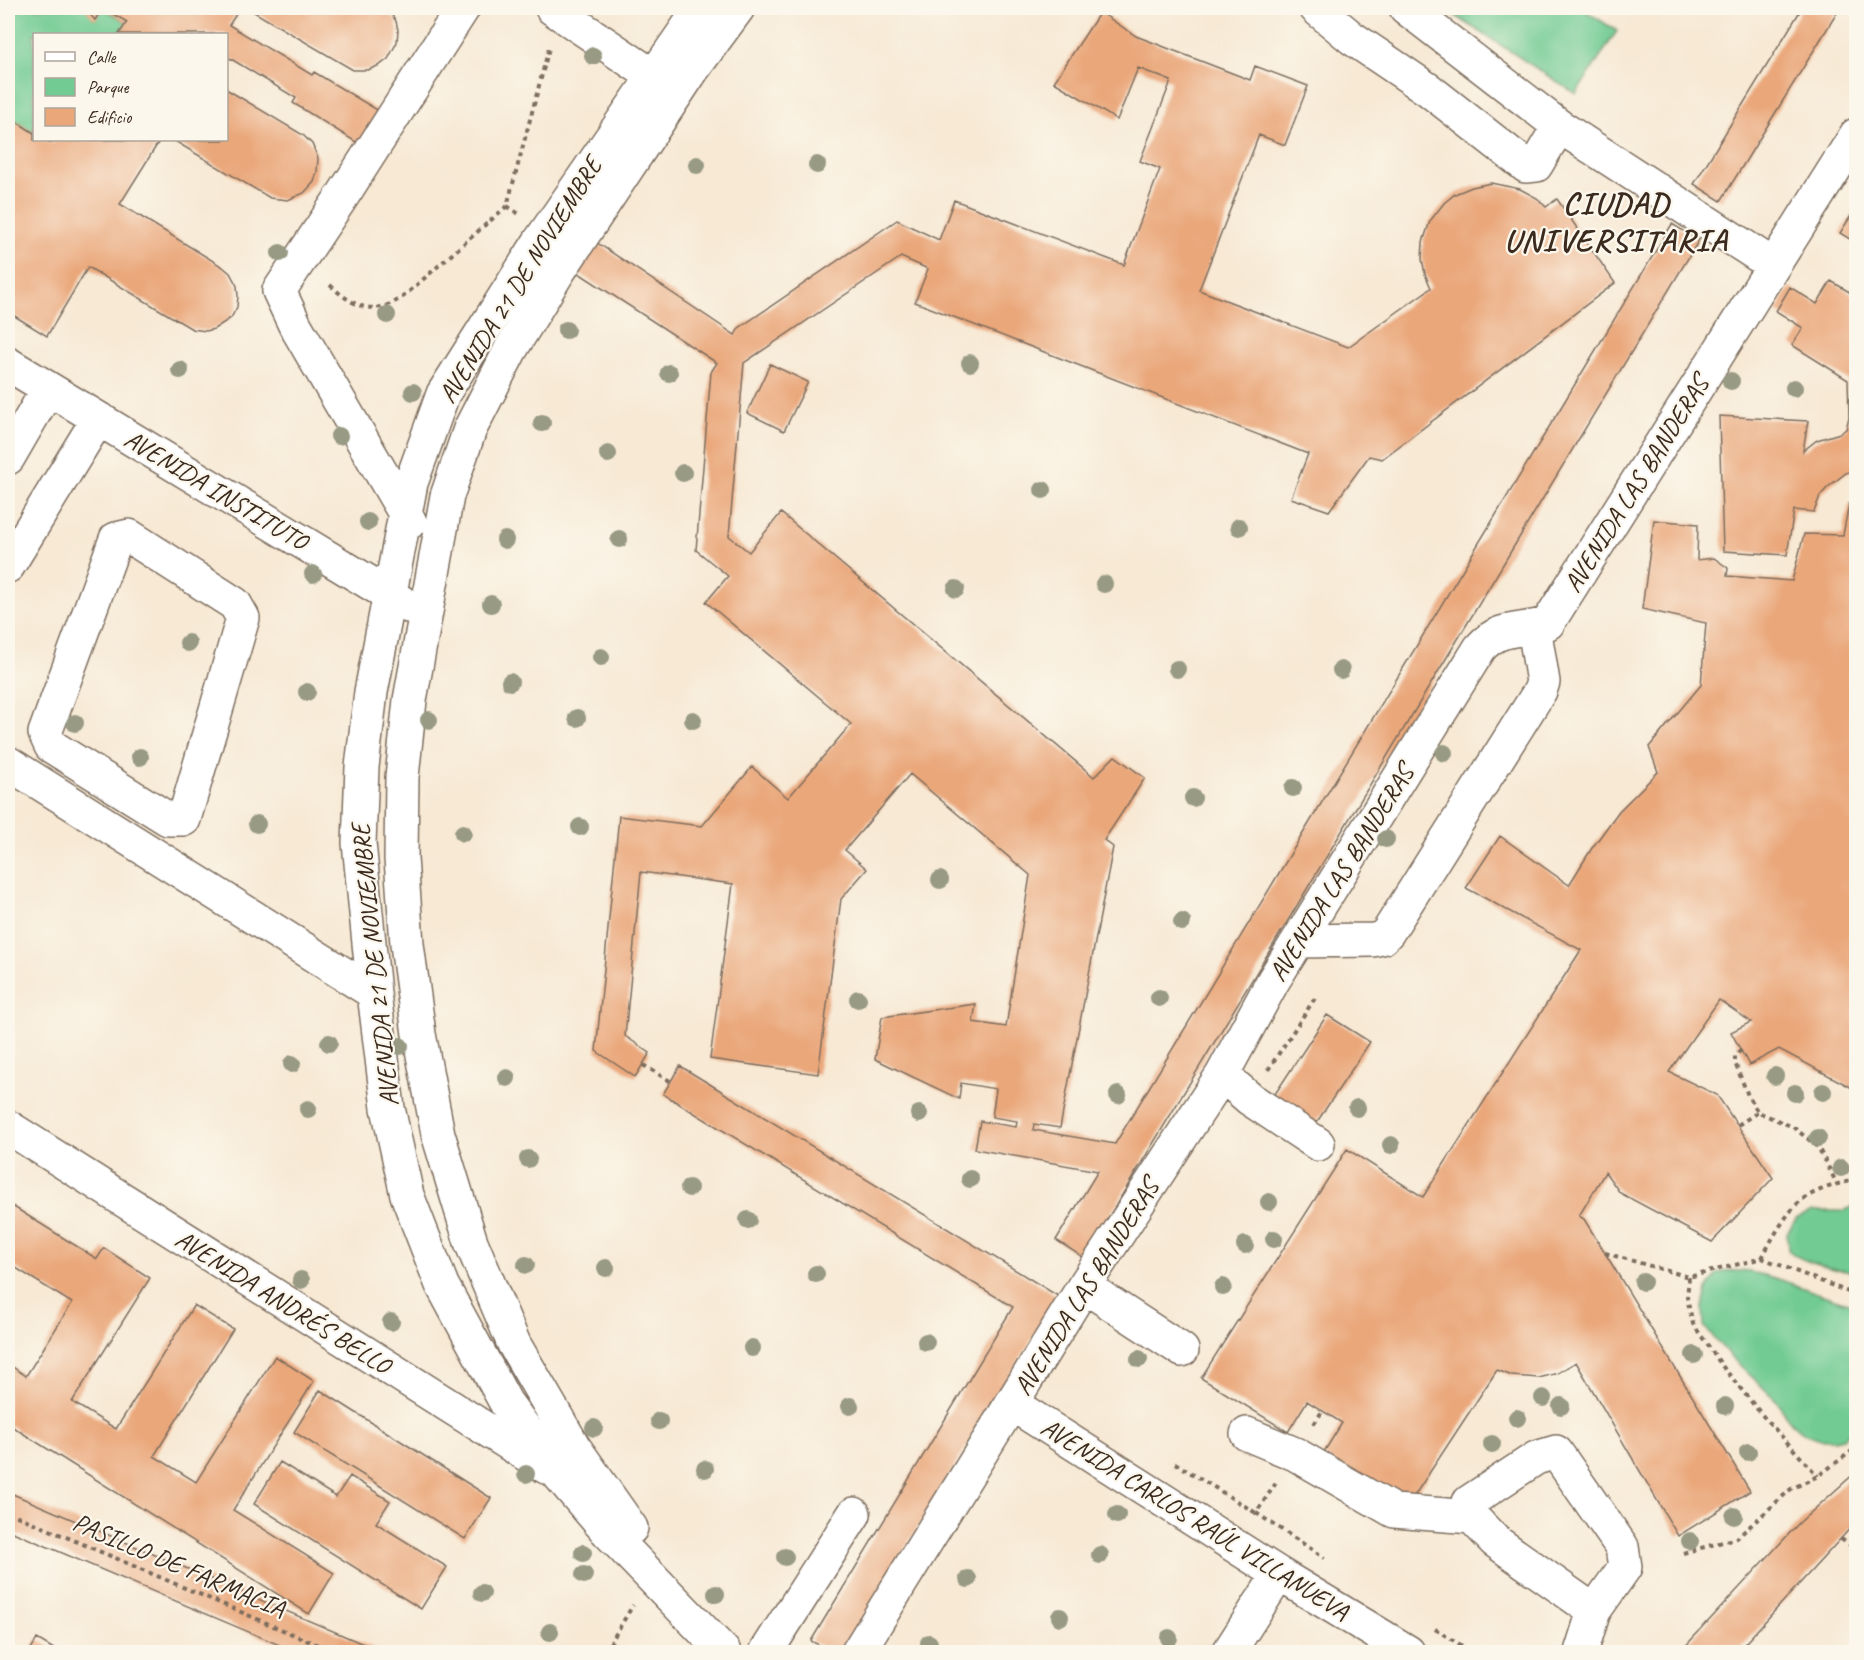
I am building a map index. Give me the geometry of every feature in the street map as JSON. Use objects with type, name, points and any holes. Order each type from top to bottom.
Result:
[{"type":"lane","points":[[434,566],[295,325],[279,291],[464,8]]},
{"type":"lane","name":"AVENIDA 21 DE NOVIEMBRE","points":[[701,8],[540,241],[443,394],[411,483],[405,513],[371,692],[362,767],[359,832],[374,993],[388,1108],[407,1195],[442,1285],[506,1403],[559,1475],[607,1531],[724,1653]]},
{"type":"lane","name":"AVENIDA 21 DE NOVIEMBRE","points":[[738,8],[677,92],[557,274],[511,349],[470,429],[447,496],[410,700],[402,777],[401,858],[407,944],[419,1034],[438,1134],[471,1242],[514,1344],[574,1447],[621,1517],[688,1598],[741,1653]]},
{"type":"lane","points":[[1316,8],[1352,38],[1430,90],[1526,166],[1536,165],[1559,126]]},
{"type":"lane","points":[[1406,8],[1559,126],[1773,265]]},
{"type":"lane","points":[[555,10],[654,76]]},
{"type":"lane","name":"AVENIDA LAS BANDERAS","points":[[858,1653],[1084,1286],[1222,1076],[1273,981],[1480,648],[1489,638],[1499,632],[1548,623],[1857,135]]},
{"type":"lane","name":"AVENIDA INSTITUTO","points":[[8,364],[425,616]]},
{"type":"lane","points":[[8,458],[48,389]]},
{"type":"lane","points":[[8,566],[98,419]]},
{"type":"lane","points":[[129,537],[235,604],[243,618],[184,819],[168,819],[118,788],[51,746],[45,733],[116,539],[129,537]]},
{"type":"lane","points":[[1298,941],[1373,939],[1382,938],[1388,932],[1540,691],[1543,682],[1534,627]]},
{"type":"lane","points":[[8,763],[374,993]]},
{"type":"lane","points":[[107,826],[118,788]]},
{"type":"lane","points":[[1222,1076],[1250,1099],[1318,1144]]},
{"type":"lane","name":"AVENIDA ANDRÉS BELLO","points":[[8,1127],[559,1475]]},
{"type":"lane","points":[[1084,1286],[1182,1350]]},
{"type":"lane","points":[[464,1416],[475,1418],[487,1416],[506,1403],[515,1382],[514,1344]]},
{"type":"lane","name":"AVENIDA CARLOS RAÚL VILLANUEVA","points":[[1012,1404],[1408,1653]]},
{"type":"lane","points":[[1247,1434],[1295,1454],[1394,1511],[1472,1517]]},
{"type":"lane","points":[[1581,1653],[1594,1611],[1625,1567],[1622,1547],[1556,1452],[1536,1458],[1469,1502],[1472,1517],[1495,1541],[1594,1611]]},
{"type":"lane","points":[[766,1653],[854,1514]]},
{"type":"lane","points":[[1229,1653],[1279,1574]]},
{"type":"path","points":[[330,285],[346,300],[361,307],[374,308],[391,305],[507,206],[555,10]]},
{"type":"path","points":[[1250,1099],[1317,995]]},
{"type":"path","points":[[1741,1050],[1735,1056],[1735,1063],[1749,1098],[1758,1112],[1793,1127],[1818,1148],[1837,1184]]},
{"type":"path","points":[[643,1065],[670,1081]]},
{"type":"path","points":[[1738,1125],[1758,1112]]},
{"type":"path","points":[[1762,1258],[1776,1231],[1802,1200],[1837,1184],[1857,1180]]},
{"type":"path","points":[[1605,1253],[1689,1277],[1762,1258],[1857,1295]]},
{"type":"path","points":[[1689,1277],[1687,1298],[1693,1324],[1723,1367],[1818,1476]]},
{"type":"path","points":[[1256,1513],[1323,1410]]},
{"type":"path","points":[[1683,1553],[1737,1538],[1791,1489],[1818,1476],[1857,1448]]},
{"type":"path","points":[[1168,1458],[1335,1564]]},
{"type":"path","name":"PASILLO DE FARMACIA","points":[[8,1512],[334,1653]]},
{"type":"path","points":[[1841,1539],[1857,1549]]},
{"type":"path","points":[[605,1653],[635,1602]]},
{"type":"path","points":[[1433,1627],[1472,1653]]},
{"type":"green space","points":[[8,8],[84,8],[95,19],[103,8],[127,22],[120,33],[33,33],[33,132],[8,116]]},
{"type":"green space","points":[[1458,8],[1581,8],[1617,31],[1576,94],[1454,15]]},
{"type":"green space","points":[[1856,1206],[1856,1272],[1820,1266],[1788,1250],[1787,1233],[1797,1218],[1813,1211],[1842,1211]]},
{"type":"green space","points":[[1725,1271],[1742,1271],[1775,1278],[1856,1305],[1856,1424],[1850,1433],[1843,1438],[1823,1440],[1806,1434],[1792,1424],[1776,1400],[1729,1355],[1704,1326],[1703,1307],[1707,1289],[1717,1274]]},
{"type":"building","points":[[84,8],[103,8],[95,20]]},
{"type":"building","points":[[103,8],[240,8],[229,25],[312,75],[314,72],[384,114],[364,147],[293,103],[296,98],[228,57],[228,33],[120,33],[127,22]]},
{"type":"building","points":[[247,8],[387,8],[396,21],[397,42],[388,59],[380,65],[368,70],[353,70]]},
{"type":"building","points":[[1802,8],[1840,8],[1721,201],[1694,184]]},
{"type":"building","points":[[1100,12],[1136,36],[1250,80],[1255,66],[1308,86],[1285,145],[1259,135],[1199,290],[1348,347],[1431,288],[1422,259],[1423,242],[1430,221],[1444,203],[1455,194],[1491,183],[1520,189],[1537,198],[1546,207],[1557,199],[1615,283],[1382,459],[1369,456],[1329,511],[1291,498],[1308,454],[915,302],[928,269],[901,257],[744,363],[729,536],[749,552],[781,513],[1094,777],[1115,756],[1145,778],[1104,840],[1113,847],[1060,1128],[1034,1124],[1033,1130],[1115,1144],[1672,224],[1699,240],[1084,1258],[1056,1240],[1098,1171],[975,1149],[980,1121],[1016,1127],[1017,1121],[992,1117],[996,1089],[961,1083],[959,1099],[875,1059],[882,1017],[976,1004],[973,1022],[1006,1027],[1030,875],[910,774],[845,850],[867,869],[841,899],[818,1074],[710,1059],[733,884],[641,872],[625,1036],[650,1053],[635,1077],[596,1051],[619,816],[702,826],[752,767],[788,798],[851,724],[706,602],[728,576],[696,550],[711,372],[717,363],[571,268],[590,238],[735,335],[739,328],[897,220],[939,240],[954,200],[1124,265],[1160,169],[1140,161],[1171,81],[1138,68],[1117,120],[1054,82]]},
{"type":"building","points":[[228,90],[303,135],[312,144],[318,158],[314,182],[304,193],[288,200],[270,198],[175,141],[228,141]]},
{"type":"building","points":[[8,116],[33,132],[33,141],[51,143],[52,141],[159,141],[120,204],[223,267],[230,273],[237,286],[238,296],[237,307],[231,318],[214,329],[206,331],[192,329],[88,267],[47,336],[8,312]]},
{"type":"building","points":[[1856,208],[1856,243],[1840,233]]},
{"type":"building","points":[[1831,281],[1856,296],[1856,469],[1846,473],[1828,487],[1820,496],[1814,512],[1794,510],[1787,555],[1723,551],[1719,416],[1808,421],[1803,451],[1817,440],[1846,429],[1849,417],[1848,380],[1792,345],[1803,328],[1776,311],[1790,287],[1817,304]]},
{"type":"building","points":[[770,364],[808,382],[784,431],[747,413]]},
{"type":"building","points":[[1849,504],[1856,505],[1856,1090],[1779,1049],[1749,1065],[1731,1032],[1751,1022],[1719,1000],[1669,1072],[1717,1095],[1773,1178],[1712,1242],[1620,1193],[1605,1172],[1579,1216],[1584,1219],[1750,1491],[1678,1536],[1576,1362],[1558,1373],[1539,1378],[1512,1376],[1497,1370],[1405,1510],[1322,1455],[1342,1423],[1307,1401],[1288,1432],[1201,1378],[1347,1149],[1423,1197],[1581,950],[1466,888],[1500,836],[1569,885],[1619,811],[1658,772],[1649,747],[1701,685],[1706,623],[1642,609],[1654,520],[1698,524],[1697,560],[1714,558],[1728,568],[1727,576],[1792,581],[1804,534],[1843,535]]},
{"type":"building","points":[[1327,1015],[1370,1042],[1315,1125],[1273,1097]]},
{"type":"building","points":[[680,1066],[1058,1296],[842,1652],[832,1652],[811,1641],[1013,1307],[663,1094]]},
{"type":"building","points":[[9,1204],[97,1259],[104,1248],[150,1278],[72,1402],[116,1429],[194,1305],[233,1329],[154,1456],[196,1482],[275,1356],[314,1381],[233,1510],[334,1573],[309,1614],[8,1424],[8,1364],[26,1376],[72,1303],[8,1263]]},
{"type":"building","points":[[320,1390],[491,1498],[465,1539],[294,1432]]},
{"type":"building","points":[[280,1462],[336,1497],[350,1476],[390,1501],[376,1523],[447,1567],[421,1609],[254,1504]]},
{"type":"building","points":[[1856,1472],[1856,1522],[1737,1652],[1680,1652],[1799,1523]]},
{"type":"building","points":[[8,1492],[382,1652],[296,1652],[8,1530]]},
{"type":"building","points":[[37,1639],[59,1652],[29,1652]]},
{"type":"district","name":"CIUDAD UNIVERSITARIA","points":[[1616,222]]}]
